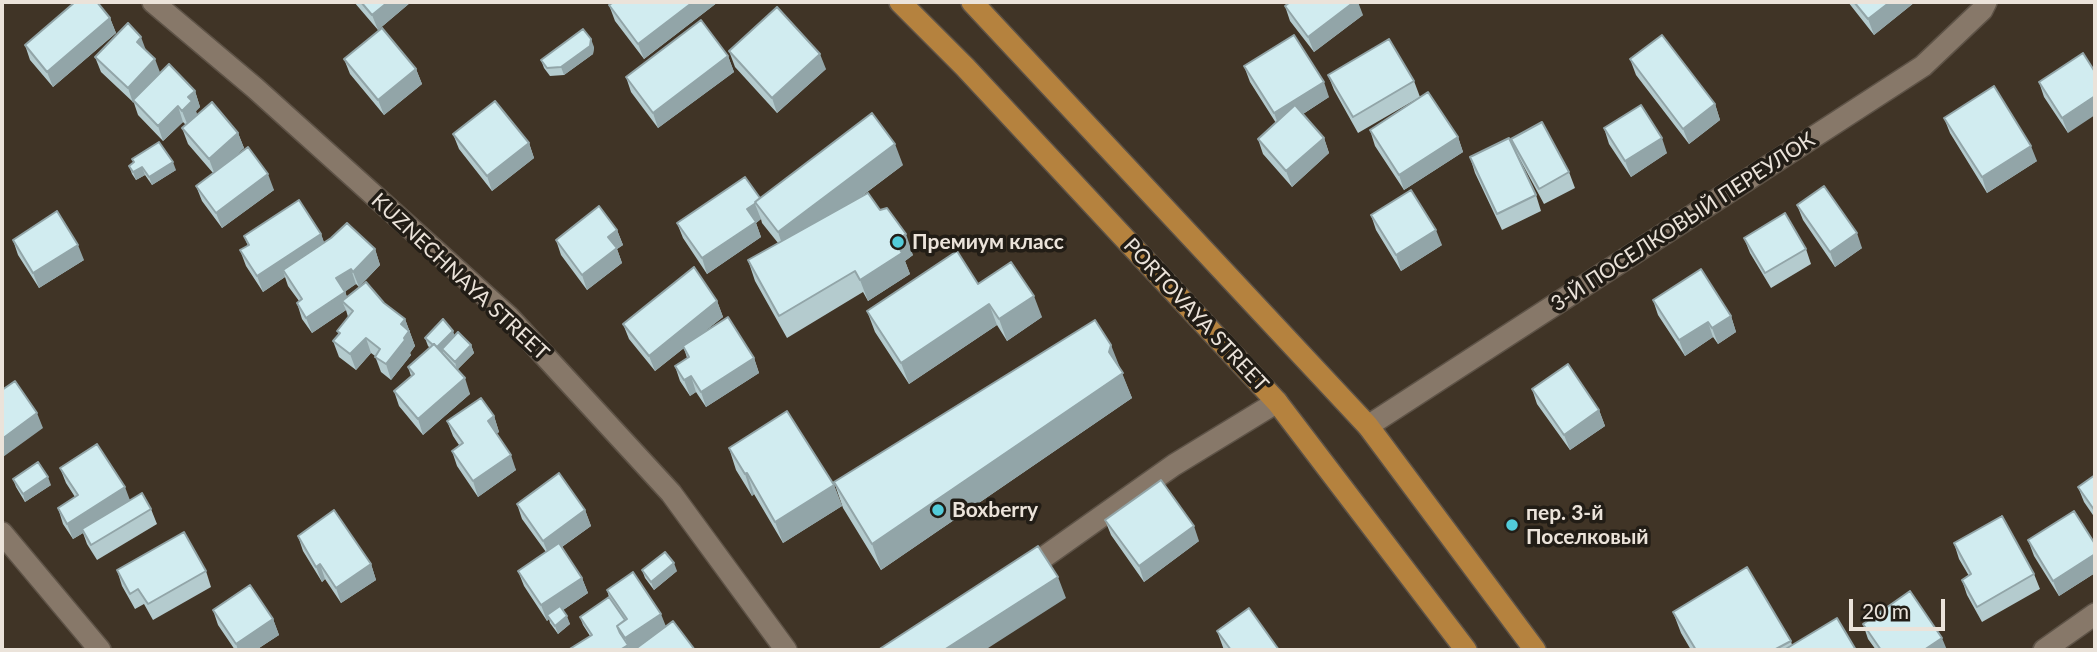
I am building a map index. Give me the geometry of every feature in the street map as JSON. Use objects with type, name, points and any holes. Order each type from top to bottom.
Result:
[{"type":"main road","name":"PORTOVAYA STREET","points":[[900,2],[974,77],[1277,402],[1466,650]]},
{"type":"main road","points":[[972,2],[1368,426],[1535,650]]},
{"type":"street","name":"KUZNECHNAYA STREET","points":[[153,2],[256,88],[509,317],[671,493],[786,650]]},
{"type":"street","name":"3-Й ПОСЕЛКОВЫЙ ПЕРЕУЛОК","points":[[1368,426],[1923,66],[1982,10],[1986,2]]},
{"type":"street","points":[[1002,586],[1174,465],[1277,402]]},
{"type":"street","points":[[2,533],[100,650]]},
{"type":"street","points":[[2044,650],[2095,614]]},
{"type":"building","points":[[75,2],[97,2],[110,18],[47,72],[25,45]]},
{"type":"building","points":[[361,2],[388,2],[372,15]]},
{"type":"building","points":[[614,2],[693,2],[638,44],[609,5]]},
{"type":"building","points":[[1290,2],[1354,2],[1308,37],[1285,6]]},
{"type":"building","points":[[1854,2],[1890,2],[1868,19]]},
{"type":"building","points":[[777,7],[820,54],[772,98],[729,51]]},
{"type":"building","points":[[701,20],[728,56],[653,113],[626,77]]},
{"type":"building","points":[[128,23],[141,37],[137,42],[155,59],[128,88],[95,57]]},
{"type":"building","points":[[382,28],[416,69],[378,100],[344,59]]},
{"type":"building","points":[[583,29],[591,39],[590,46],[561,67],[547,68],[541,60]]},
{"type":"building","points":[[1294,35],[1324,82],[1274,113],[1244,66]]},
{"type":"building","points":[[1662,35],[1715,104],[1683,129],[1630,59]]},
{"type":"building","points":[[1389,39],[1414,81],[1353,117],[1328,75]]},
{"type":"building","points":[[2083,53],[2095,72],[2095,96],[2062,118],[2039,82]]},
{"type":"building","points":[[169,64],[195,91],[188,97],[192,101],[182,111],[178,106],[158,126],[133,100]]},
{"type":"building","points":[[1994,86],[2031,146],[1982,177],[1944,118]]},
{"type":"building","points":[[1428,92],[1458,137],[1399,175],[1370,130]]},
{"type":"building","points":[[495,101],[529,143],[487,176],[453,134]]},
{"type":"building","points":[[212,102],[238,133],[209,159],[182,128]]},
{"type":"building","points":[[1295,105],[1324,138],[1286,171],[1258,139]]},
{"type":"building","points":[[1641,105],[1662,138],[1625,161],[1604,128]]},
{"type":"building","points":[[872,113],[895,144],[778,232],[755,202]]},
{"type":"building","points":[[1542,122],[1569,172],[1539,189],[1511,139]]},
{"type":"building","points":[[1509,138],[1536,195],[1497,214],[1470,157]]},
{"type":"building","points":[[159,142],[173,162],[149,177],[142,167],[133,172],[129,166],[134,162],[132,159]]},
{"type":"building","points":[[248,147],[268,174],[216,213],[196,186]]},
{"type":"building","points":[[745,177],[760,198],[747,209],[756,222],[702,258],[677,223]]},
{"type":"building","points":[[1824,186],[1857,233],[1830,252],[1797,205]]},
{"type":"building","points":[[1411,190],[1436,230],[1396,255],[1371,215]]},
{"type":"building","points":[[868,193],[880,210],[887,208],[906,234],[895,241],[902,253],[860,280],[855,271],[779,316],[748,260]]},
{"type":"building","points":[[299,200],[321,234],[257,276],[240,250],[249,245],[244,236]]},
{"type":"building","points":[[599,206],[617,230],[608,237],[617,248],[582,275],[556,240]]},
{"type":"building","points":[[57,211],[78,245],[33,273],[13,240]]},
{"type":"building","points":[[1785,213],[1806,249],[1765,273],[1744,238]]},
{"type":"building","points":[[347,223],[375,249],[353,272],[351,269],[336,278],[345,292],[306,318],[297,303],[302,299],[283,270],[331,238]]},
{"type":"building","points":[[957,251],[978,284],[1011,262],[1034,296],[999,319],[989,304],[901,363],[867,311]]},
{"type":"building","points":[[694,267],[717,301],[649,356],[623,324]]},
{"type":"building","points":[[1701,269],[1731,316],[1712,328],[1708,322],[1679,340],[1653,300]]},
{"type":"building","points":[[366,282],[384,303],[405,319],[401,324],[409,331],[386,364],[375,357],[380,349],[366,338],[350,354],[333,341],[340,333],[337,331],[353,311],[342,301]]},
{"type":"building","points":[[728,317],[754,358],[701,392],[691,376],[684,380],[675,366],[689,357],[683,346]]},
{"type":"building","points":[[443,319],[453,331],[437,347],[425,338]]},
{"type":"building","points":[[1095,320],[1111,345],[1109,352],[1123,373],[872,544],[834,482]]},
{"type":"building","points":[[458,332],[471,345],[455,362],[442,349]]},
{"type":"building","points":[[434,344],[465,378],[418,419],[394,391],[414,374],[408,367]]},
{"type":"building","points":[[1568,364],[1599,410],[1564,435],[1532,389]]},
{"type":"building","points":[[15,381],[37,413],[2,439],[2,390]]},
{"type":"building","points":[[481,398],[494,416],[488,421],[511,455],[473,481],[452,451],[463,443],[447,421]]},
{"type":"building","points":[[787,411],[834,485],[775,522],[729,448]]},
{"type":"building","points":[[97,444],[125,487],[67,524],[58,508],[78,495],[60,468]]},
{"type":"building","points":[[38,462],[48,477],[23,494],[13,479]]},
{"type":"building","points":[[559,473],[585,510],[543,541],[517,504]]},
{"type":"building","points":[[2095,475],[2095,511],[2078,487]]},
{"type":"building","points":[[1161,480],[1194,526],[1139,566],[1105,520]]},
{"type":"building","points":[[142,493],[151,509],[91,545],[82,529]]},
{"type":"building","points":[[334,510],[371,564],[336,588],[320,564],[316,567],[298,536]]},
{"type":"building","points":[[2074,511],[2095,544],[2095,554],[2053,581],[2028,540]]},
{"type":"building","points":[[2002,516],[2034,574],[1977,607],[1962,580],[1971,574],[1954,543]]},
{"type":"building","points":[[184,532],[206,571],[148,604],[138,589],[130,594],[117,570]]},
{"type":"building","points":[[559,543],[582,578],[541,605],[518,571]]},
{"type":"building","points":[[1038,546],[1058,577],[944,650],[878,650]]},
{"type":"building","points":[[665,552],[674,563],[651,582],[642,570]]},
{"type":"building","points":[[1747,567],[1791,641],[1774,650],[1696,650],[1673,612]]},
{"type":"building","points":[[633,572],[661,614],[625,638],[617,626],[627,619],[607,590]]},
{"type":"building","points":[[250,585],[273,619],[236,644],[213,610]]},
{"type":"building","points":[[1910,591],[1942,638],[1924,650],[1881,650],[1863,624]]},
{"type":"building","points":[[609,597],[625,620],[617,626],[628,645],[620,650],[568,650],[592,635],[580,617]]},
{"type":"building","points":[[560,606],[567,616],[555,626],[547,615]]},
{"type":"building","points":[[1249,608],[1279,650],[1231,650],[1217,631]]},
{"type":"building","points":[[1837,618],[1856,650],[1784,650]]},
{"type":"building","points":[[673,621],[695,650],[634,650]]},
{"type":"place","name":"Премиум класс","points":[[898,242]]},
{"type":"place","name":"Boxberry","points":[[938,510]]},
{"type":"place","name":"пер. 3-й Поселковый","points":[[1512,525]]}]
